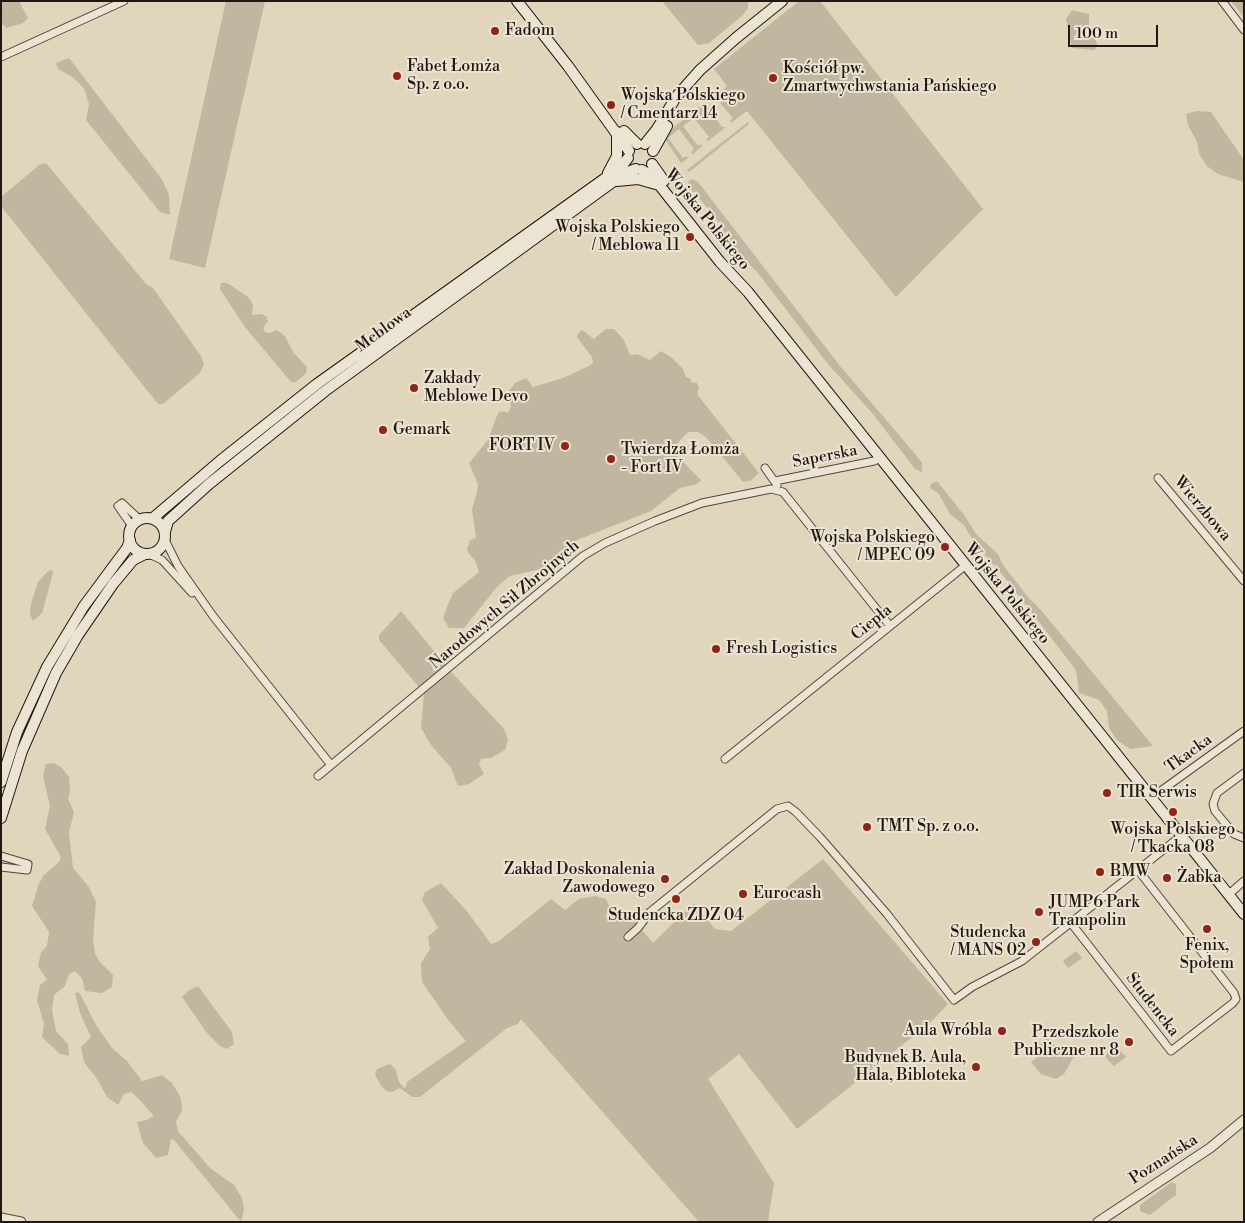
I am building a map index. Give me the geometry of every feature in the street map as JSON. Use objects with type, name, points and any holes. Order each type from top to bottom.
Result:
[{"type":"main road","points":[[517,1],[617,132],[635,150],[653,151]]},
{"type":"main road","points":[[652,164],[653,151],[694,77],[714,56],[782,1]]},
{"type":"main road","points":[[568,66],[588,86],[635,150]]},
{"type":"main road","name":"Meblowa","points":[[153,518],[206,472],[317,384],[621,167],[635,150],[657,129],[676,97],[694,77]]},
{"type":"main road","points":[[606,176],[617,156],[617,132]]},
{"type":"main road","name":"Wojska Polskiego","points":[[635,150],[639,170],[659,185],[720,262],[748,292]]},
{"type":"main road","name":"Meblowa","points":[[165,536],[168,521],[209,484],[318,397],[616,181],[652,164]]},
{"type":"main road","name":"Wojska Polskiego","points":[[652,164],[722,254],[748,292],[1244,914]]},
{"type":"main road","points":[[616,181],[638,179],[659,185]]},
{"type":"main road","points":[[1,782],[17,732],[47,667],[84,606],[127,548],[136,523],[153,518],[159,522],[165,536],[161,548],[133,560],[113,584],[78,635],[56,673],[24,744],[1,818]]},
{"type":"main road","points":[[130,540],[135,549],[147,554]]},
{"type":"street","points":[[1,57],[124,1]]},
{"type":"street","points":[[1222,1],[1244,30]]},
{"type":"street","name":"Saperska","points":[[775,480],[874,461],[880,458]]},
{"type":"street","points":[[765,468],[775,480],[779,490],[787,496],[890,626]]},
{"type":"street","name":"Wierzbowa","points":[[1158,478],[1244,581]]},
{"type":"street","name":"Narodowych Sił Zbrojnych","points":[[318,776],[442,675],[554,579],[594,549],[689,507],[771,489],[779,490]]},
{"type":"street","points":[[120,504],[136,523]]},
{"type":"street","points":[[165,536],[174,559],[213,616]]},
{"type":"street","points":[[147,554],[162,560],[213,616],[331,765]]},
{"type":"street","name":"Ciepła","points":[[725,759],[966,565]]},
{"type":"street","name":"Tkacka","points":[[1151,798],[1244,731]]},
{"type":"street","points":[[1244,773],[1216,794],[1213,804],[1215,811],[1231,831],[1244,838]]},
{"type":"street","points":[[628,937],[638,928],[650,912],[777,809],[788,806],[820,837],[893,922],[954,1000],[972,987],[1022,961],[1181,836]]},
{"type":"street","points":[[1,856],[28,867],[1,867]]},
{"type":"street","name":"Studencka","points":[[1071,924],[1171,1051],[1233,1003],[1236,999],[1234,993],[1138,870]]},
{"type":"street","points":[[1228,895],[1244,881]]},
{"type":"street","name":"Poznańska","points":[[1098,1222],[1210,1148],[1244,1120]]},
{"type":"street","points":[[1,1218],[21,1222]]},
{"type":"shaded area","points":[[1,1],[19,1],[28,18],[23,23],[6,28],[1,22]]},
{"type":"shaded area","points":[[226,1],[265,1],[205,268],[169,259]]},
{"type":"shaded area","points":[[662,1],[748,1],[748,8],[742,16],[709,43],[698,45]]},
{"type":"shaded area","points":[[799,1],[820,1],[983,209],[896,297],[747,111],[731,123],[730,121],[733,118],[720,103],[732,92],[720,100],[715,98],[727,86],[714,69]]},
{"type":"shaded area","points":[[1231,1],[1244,1],[1244,17]]},
{"type":"shaded area","points":[[1072,10],[1089,14],[1089,30],[1097,43],[1095,50],[1072,48],[1066,19]]},
{"type":"shaded area","points":[[69,58],[161,178],[169,194],[170,215],[160,212],[86,120],[89,104],[84,88],[72,77],[58,69],[56,63]]},
{"type":"shaded area","points":[[705,103],[722,127],[726,127],[708,141],[706,140],[709,137],[694,118],[683,126],[698,146],[701,144],[702,146],[693,154],[691,152],[694,149],[679,129],[668,138],[683,158],[686,156],[688,158],[681,163],[665,139],[674,127]]},
{"type":"shaded area","points":[[1197,111],[1211,112],[1244,160],[1244,182],[1218,174],[1207,166],[1199,154],[1197,142],[1188,125],[1186,114]]},
{"type":"shaded area","points":[[748,122],[749,124],[689,172],[687,170]]},
{"type":"shaded area","points":[[46,163],[146,284],[153,288],[201,356],[204,364],[200,373],[163,404],[158,404],[1,206],[1,197],[39,165]]},
{"type":"shaded area","points":[[692,179],[698,182],[840,366],[916,455],[922,463],[922,472],[915,469],[873,414],[828,364],[758,273],[736,251],[713,214],[689,187],[688,182]]},
{"type":"shaded area","points":[[221,283],[227,283],[248,297],[253,304],[252,315],[261,314],[267,317],[268,321],[263,328],[265,332],[270,333],[277,330],[285,336],[293,352],[307,367],[306,373],[296,382],[291,382],[245,327],[220,289]]},
{"type":"shaded area","points":[[606,329],[614,329],[624,340],[630,355],[637,354],[650,360],[661,351],[672,358],[683,369],[686,377],[691,379],[691,382],[697,383],[699,388],[697,394],[759,473],[750,481],[743,482],[706,437],[698,432],[688,432],[671,450],[701,480],[697,484],[680,488],[651,511],[577,540],[550,567],[510,576],[497,587],[464,628],[449,628],[443,618],[453,593],[479,572],[475,560],[467,549],[470,540],[476,538],[472,509],[478,484],[469,463],[488,440],[498,413],[503,411],[508,413],[511,407],[509,391],[515,383],[526,378],[533,387],[563,378],[589,366],[593,363],[592,357],[577,337],[578,333],[582,330],[594,339]]},
{"type":"shaded area","points":[[937,481],[964,515],[976,534],[998,554],[1003,565],[1028,597],[1041,610],[1153,746],[1130,749],[1117,740],[1109,728],[1107,711],[1099,700],[1079,693],[1076,670],[1002,574],[975,544],[964,525],[950,514],[939,494],[930,488],[931,484]]},
{"type":"shaded area","points":[[52,570],[53,573],[42,613],[33,621],[30,614],[31,604],[38,582],[47,572]]},
{"type":"shaded area","points":[[401,611],[454,675],[504,729],[508,739],[505,750],[491,758],[481,759],[479,764],[484,774],[469,784],[458,786],[451,768],[431,745],[421,728],[424,693],[379,640],[379,635]]},
{"type":"shaded area","points":[[54,763],[61,767],[69,777],[70,792],[68,799],[74,812],[69,833],[73,868],[89,887],[96,902],[93,939],[95,953],[99,961],[113,975],[112,987],[102,993],[85,991],[82,978],[75,971],[69,974],[65,986],[54,995],[52,1010],[56,1031],[68,1044],[69,1056],[60,1054],[42,1037],[44,1024],[37,1000],[40,985],[47,980],[38,966],[41,952],[47,946],[49,932],[32,906],[43,876],[59,862],[61,857],[45,829],[50,806],[43,776],[46,764]]},
{"type":"shaded area","points":[[823,859],[948,1004],[930,1023],[797,1129],[739,1054],[708,1079],[774,1183],[768,1222],[699,1222],[521,1019],[518,1024],[507,1028],[420,1097],[412,1097],[400,1088],[392,1092],[387,1091],[382,1087],[375,1075],[377,1069],[390,1064],[396,1070],[399,1082],[405,1089],[407,1082],[466,1041],[449,1021],[422,982],[421,963],[430,949],[428,937],[438,928],[422,900],[425,892],[441,883],[466,910],[491,944],[499,941],[551,899],[565,910],[579,899],[595,896],[606,899],[609,906],[605,918],[626,911],[653,943],[694,903],[715,929],[731,931]]},
{"type":"shaded area","points":[[1076,951],[1082,958],[1068,968],[1063,961]]},
{"type":"shaded area","points":[[198,986],[232,1032],[234,1044],[227,1049],[220,1046],[207,1033],[182,997],[188,991]]},
{"type":"shaded area","points":[[79,992],[96,1025],[112,1048],[127,1061],[142,1081],[162,1075],[172,1083],[181,1098],[182,1110],[176,1122],[178,1131],[210,1168],[234,1185],[242,1198],[244,1210],[241,1222],[174,1140],[171,1139],[168,1155],[156,1158],[143,1143],[137,1122],[154,1116],[137,1097],[131,1092],[124,1094],[118,1105],[107,1097],[97,1079],[84,1062],[81,1047],[91,1037],[80,1013],[75,993]]},
{"type":"shaded area","points":[[1047,1038],[1064,1054],[1072,1049],[1076,1053],[1064,1074],[1056,1079],[1041,1074],[1031,1062],[1038,1057],[1033,1050]]},
{"type":"shaded area","points":[[1116,1046],[1126,1057],[1114,1066],[1104,1056]]},
{"type":"shaded area","points":[[1172,1182],[1176,1184],[1176,1195],[1150,1215],[1140,1211],[1140,1205]]},
{"type":"place","name":"Fadom","points":[[495,31]]},
{"type":"place","name":"Fabet Łomża Sp. z o.o.","points":[[397,76]]},
{"type":"place","name":"Kościół pw. Zmartwychwstania Pańskiego","points":[[773,78]]},
{"type":"place","name":"Wojska Polskiego / Cmentarz 14","points":[[611,105]]},
{"type":"place","name":"Wojska Polskiego / Meblowa 11","points":[[690,237]]},
{"type":"place","name":"Zakłady Meblowe Devo","points":[[414,388]]},
{"type":"place","name":"Gemark","points":[[383,430]]},
{"type":"place","name":"FORT IV","points":[[565,446]]},
{"type":"place","name":"Twierdza Łomża - Fort IV","points":[[611,459]]},
{"type":"place","name":"Wojska Polskiego / MPEC 09","points":[[945,547]]},
{"type":"place","name":"Fresh Logistics","points":[[716,649]]},
{"type":"place","name":"TIR Serwis","points":[[1107,793]]},
{"type":"place","name":"Wojska Polskiego / Tkacka 08","points":[[1173,812]]},
{"type":"place","name":"TMT Sp. z o.o.","points":[[867,827]]},
{"type":"place","name":"BMW","points":[[1100,872]]},
{"type":"place","name":"Żabka","points":[[1167,878]]},
{"type":"place","name":"Zakład Doskonalenia Zawodowego","points":[[665,879]]},
{"type":"place","name":"Eurocash","points":[[743,894]]},
{"type":"place","name":"Studencka ZDZ 04","points":[[676,899]]},
{"type":"place","name":"JUMP6 Park Trampolin","points":[[1039,912]]},
{"type":"place","name":"Fenix, Społem","points":[[1207,929]]},
{"type":"place","name":"Studencka / MANS 02","points":[[1036,942]]},
{"type":"place","name":"Aula Wróbla","points":[[1002,1031]]},
{"type":"place","name":"Przedszkole Publiczne nr 8","points":[[1129,1042]]},
{"type":"place","name":"Budynek B. Aula, Hala, Bibloteka","points":[[976,1067]]}]
